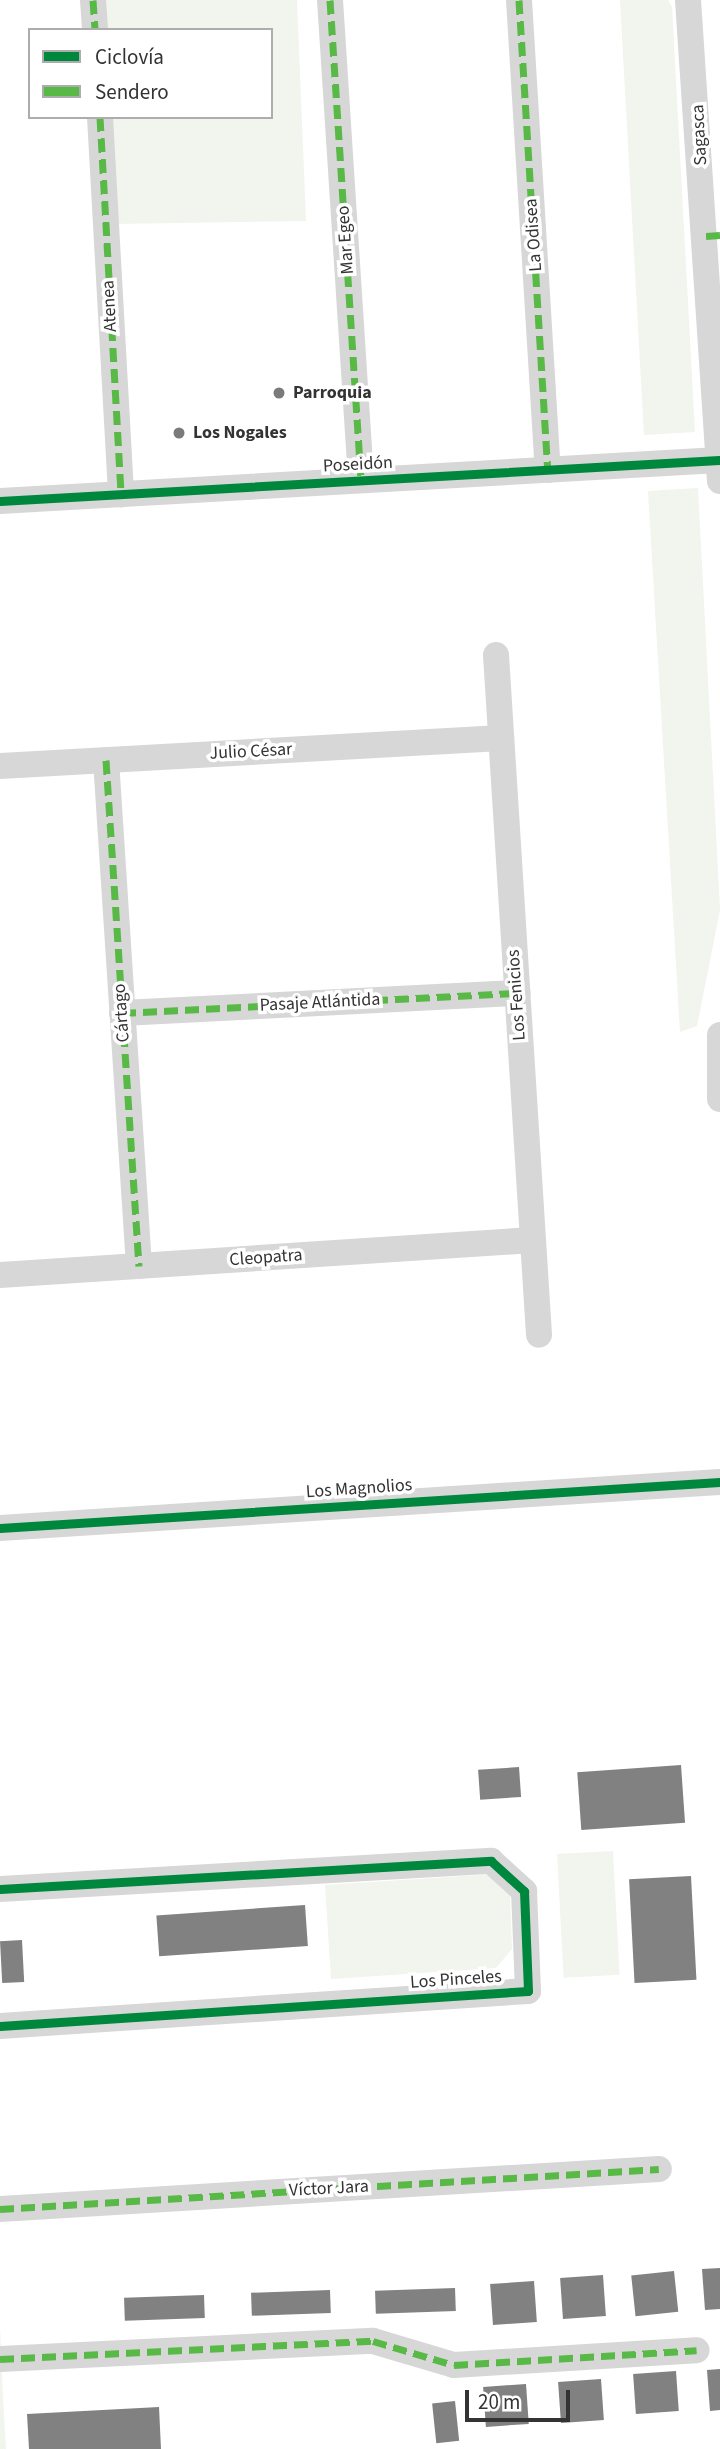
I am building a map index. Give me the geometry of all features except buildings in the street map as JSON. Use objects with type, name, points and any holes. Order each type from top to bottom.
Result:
[{"type":"street","points":[[93,0],[95,28]]},
{"type":"street","name":"Mar Egeo","points":[[330,0],[361,480]]},
{"type":"street","name":"La Odisea","points":[[519,0],[548,470]]},
{"type":"street","name":"Sagasca","points":[[688,0],[713,236],[719,470]]},
{"type":"street","name":"Atenea","points":[[100,119],[121,494]]},
{"type":"street","name":"Poseidón","points":[[0,501],[548,470],[719,470]]},
{"type":"street","name":"Los Fenicios","points":[[496,655],[539,1335]]},
{"type":"street","name":"Julio César","points":[[0,766],[501,738]]},
{"type":"street","name":"Cártago","points":[[106,760],[138,1266]]},
{"type":"street","name":"Pasaje Atlántida","points":[[122,1013],[517,993]]},
{"type":"street","points":[[720,1035],[720,1099]]},
{"type":"street","name":"Cleopatra","points":[[0,1275],[533,1240]]},
{"type":"street","name":"Los Magnolios","points":[[0,1528],[720,1482]]},
{"type":"street","name":"Los Pinceles","points":[[0,1889],[491,1861],[524,1891],[528,1978],[528,1991],[0,2026]]},
{"type":"street","name":"Víctor Jara","points":[[0,2208],[659,2169]]},
{"type":"street","points":[[0,2359],[373,2341],[454,2365],[697,2350]]},
{"type":"shaded area","points":[[104,0],[297,0],[306,221],[112,224],[108,119],[273,119],[273,28],[105,28]]},
{"type":"shaded area","points":[[620,0],[668,0],[672,7],[695,432],[644,435]]},
{"type":"shaded area","points":[[698,488],[720,910],[697,1026],[680,1032],[648,491]]},
{"type":"shaded area","points":[[613,1851],[619,1975],[564,1978],[557,1854]]},
{"type":"shaded area","points":[[495,1874],[510,1894],[512,1949],[496,1968],[331,1979],[325,1885]]},
{"type":"shaded area","points":[[0,2327],[3,2397],[6,2449],[0,2449]]},
{"type":"marked path","points":[[93,0],[95,28]]},
{"type":"marked path","points":[[330,0],[361,480]]},
{"type":"marked path","points":[[519,0],[548,470]]},
{"type":"marked path","points":[[100,119],[121,494]]},
{"type":"marked path","points":[[706,236],[720,235]]},
{"type":"marked path","points":[[106,760],[139,1266]]},
{"type":"marked path","points":[[122,1013],[517,993]]},
{"type":"marked path","points":[[0,2209],[659,2169]]},
{"type":"marked path","points":[[0,2359],[373,2341],[454,2365],[697,2350]]},
{"type":"cycle path","points":[[0,501],[719,460]]},
{"type":"cycle path","points":[[0,1528],[720,1482]]},
{"type":"cycle path","points":[[0,1889],[491,1861],[524,1891],[528,1991],[0,2026]]},
{"type":"place","name":"Parroquia","points":[[279,393]]},
{"type":"place","name":"Los Nogales","points":[[179,433]]}]
